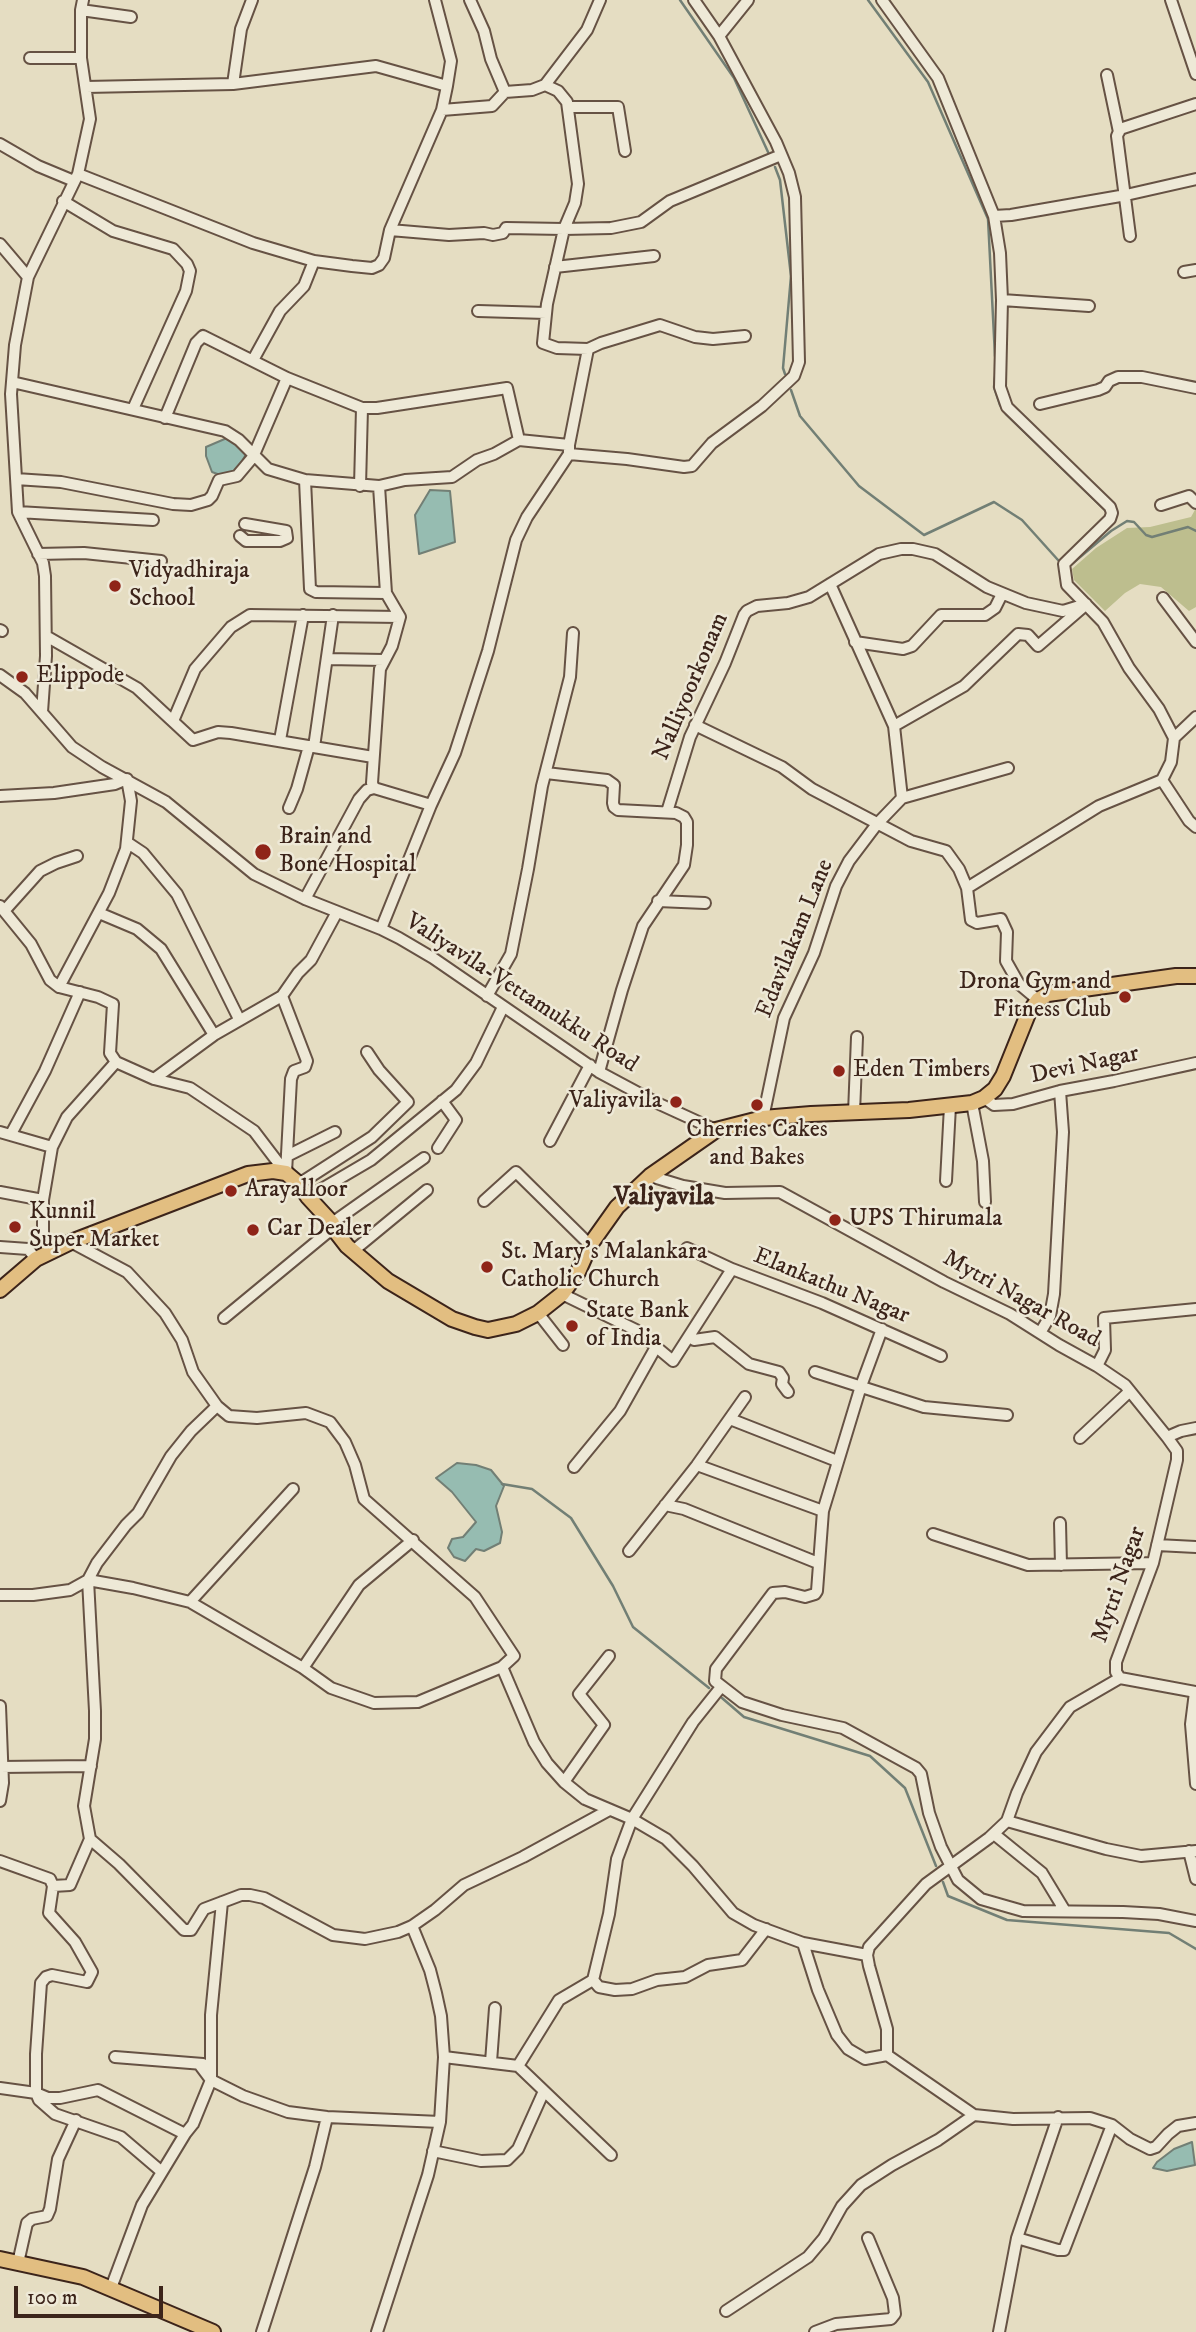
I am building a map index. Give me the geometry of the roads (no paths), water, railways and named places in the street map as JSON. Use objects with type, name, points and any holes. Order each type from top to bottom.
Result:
[{"type":"main road","points":[[0,1290],[42,1256],[71,1242],[248,1174],[273,1171],[286,1173],[299,1184],[354,1251],[388,1281],[452,1319],[488,1330],[502,1328],[538,1313],[562,1294],[578,1272],[590,1245],[617,1207],[650,1176],[716,1130],[764,1118],[950,1107],[978,1101],[995,1089],[1028,1014],[1038,1000],[1048,994],[1176,976],[1196,976]]},
{"type":"main road","points":[[0,2259],[83,2277],[213,2332]]},
{"type":"street","points":[[233,84],[241,29],[252,0]]},
{"type":"street","points":[[0,144],[38,166],[76,177],[253,243],[314,261],[372,268],[379,265],[384,258],[390,230],[442,110],[451,61],[435,0]]},
{"type":"street","points":[[470,0],[505,92]]},
{"type":"street","points":[[442,110],[492,106],[505,92],[532,90],[545,85],[587,30],[600,0]]},
{"type":"street","points":[[12,382],[225,431],[239,440],[253,457],[268,469],[305,480],[379,486],[405,480],[452,477],[477,460],[519,440],[627,459],[692,466],[712,443],[762,406],[794,376],[799,362],[800,324],[795,197],[789,173],[719,36],[694,0]]},
{"type":"street","points":[[719,36],[748,0]]},
{"type":"street","points":[[882,0],[938,78],[993,216],[1000,253],[1002,300],[1000,387],[1007,407],[1110,507],[1112,513],[1110,519],[1064,564],[1067,584],[1103,622],[1174,738],[1171,762],[1162,780],[1099,806],[967,888]]},
{"type":"street","points":[[1171,0],[1192,50],[1196,74]]},
{"type":"street","points":[[42,712],[46,636],[45,576],[38,554],[18,512],[11,394],[15,345],[27,277],[76,177],[90,119],[81,58],[82,5],[131,17]]},
{"type":"street","points":[[30,58],[81,58]]},
{"type":"street","points":[[86,87],[233,84],[376,66],[447,86]]},
{"type":"street","points":[[1107,75],[1119,132]]},
{"type":"street","points":[[545,85],[558,91],[567,102],[579,184],[555,267],[543,343],[557,348],[588,349],[660,325],[695,337],[745,335]]},
{"type":"street","points":[[1130,236],[1117,136],[1119,132],[1126,125],[1196,104]]},
{"type":"street","points":[[568,107],[618,107],[625,150]]},
{"type":"street","points":[[390,230],[449,235],[493,235],[502,233],[506,228],[611,228],[641,222],[670,201],[781,155]]},
{"type":"street","points":[[993,216],[1126,195],[1196,179]]},
{"type":"street","points":[[63,201],[113,230],[173,249],[190,271],[186,291],[133,409]]},
{"type":"street","points":[[0,244],[27,277]]},
{"type":"street","points":[[555,267],[654,256]]},
{"type":"street","points":[[253,360],[280,311],[304,286],[314,261]]},
{"type":"street","points":[[1184,272],[1196,270]]},
{"type":"street","points":[[1002,300],[1089,306]]},
{"type":"street","points":[[478,311],[546,313]]},
{"type":"street","points":[[165,418],[200,338],[207,338],[287,378],[362,408],[507,388],[519,440]]},
{"type":"street","points":[[382,929],[431,805],[456,753],[488,651],[516,540],[569,449],[588,349]]},
{"type":"street","points":[[1040,404],[1098,390],[1105,387],[1109,380],[1118,377],[1159,380],[1196,388]]},
{"type":"street","points":[[16,479],[61,482],[173,504],[191,505],[211,498],[219,480],[237,476],[253,457],[287,378]]},
{"type":"street","points":[[360,486],[362,408]]},
{"type":"street","points":[[305,480],[310,589],[316,592],[386,593]]},
{"type":"street","points":[[374,788],[373,757],[380,669],[398,632],[400,617],[386,593],[379,486]]},
{"type":"street","points":[[1161,505],[1189,496],[1196,503]]},
{"type":"street","points":[[18,512],[153,520]]},
{"type":"street","points":[[240,536],[246,541],[280,541],[287,538],[286,531],[245,524]]},
{"type":"street","name":"Nalliyoorkonam","points":[[667,811],[695,725],[744,615],[757,606],[799,600],[879,554],[901,549],[936,554],[1002,594],[1040,607],[1063,611],[1086,604]]},
{"type":"street","points":[[38,554],[84,553],[161,561]]},
{"type":"street","points":[[830,584],[894,726],[902,798],[1008,768]]},
{"type":"street","points":[[855,642],[903,649],[912,646],[941,615],[985,615],[995,608],[1002,594]]},
{"type":"street","points":[[1163,598],[1196,642]]},
{"type":"street","points":[[894,726],[964,686],[1018,634],[1028,635],[1038,646],[1086,604]]},
{"type":"street","points":[[173,721],[194,669],[231,627],[250,615],[400,617]]},
{"type":"street","points":[[280,740],[303,615]]},
{"type":"street","points":[[289,808],[312,746],[333,615]]},
{"type":"street","points":[[487,996],[510,954],[546,773],[570,677],[573,633]]},
{"type":"street","points":[[46,636],[137,688],[193,740],[218,732],[373,757]]},
{"type":"street","points":[[327,659],[384,660]]},
{"type":"street","name":"Valiyavila-Vettamukku Road","points":[[0,675],[25,693],[72,747],[102,767],[166,802],[254,874],[305,899],[382,929],[433,958],[594,1069],[655,1102],[716,1130]]},
{"type":"street","points":[[25,693],[44,686]]},
{"type":"street","points":[[1174,738],[1196,717]]},
{"type":"street","points":[[695,725],[782,767],[812,789],[877,824],[911,841],[946,851],[959,869],[967,888],[971,920],[977,923],[1001,919],[1007,932],[1006,961],[1019,984],[1038,1000]]},
{"type":"street","points":[[546,773],[611,782],[614,785],[614,807],[618,810],[667,811],[684,817],[687,822],[684,865],[643,926],[594,1069],[550,1142]]},
{"type":"street","points":[[0,796],[54,793],[115,784],[127,779],[131,801],[128,843],[99,913],[59,987]]},
{"type":"street","points":[[1162,780],[1189,821],[1196,827]]},
{"type":"street","points":[[305,899],[359,799],[367,790],[374,788],[431,805]]},
{"type":"street","name":"Edavilakam Lane","points":[[764,1118],[784,1018],[814,953],[836,886],[849,861],[877,824],[902,798]]},
{"type":"street","points":[[128,843],[143,853],[177,894],[239,1019]]},
{"type":"street","points":[[77,856],[40,871],[2,908],[31,944],[50,980],[59,987],[98,996],[113,1004],[110,1054],[116,1062],[155,1079],[190,1088],[254,1131],[286,1173]]},
{"type":"street","points":[[658,901],[705,904]]},
{"type":"street","points":[[155,1079],[214,1035],[282,996],[311,960],[337,912]]},
{"type":"street","points":[[99,913],[137,929],[161,949],[214,1035]]},
{"type":"street","points":[[52,1147],[6,1133],[45,1071],[80,992]]},
{"type":"street","points":[[282,996],[307,1061],[305,1067],[293,1071],[291,1079],[286,1173]]},
{"type":"street","points":[[308,1197],[371,1160],[456,1090],[476,1063],[503,1007]]},
{"type":"street","points":[[854,1113],[857,1037]]},
{"type":"street","points":[[299,1184],[372,1137],[408,1102],[379,1070],[367,1052]]},
{"type":"street","points":[[0,1247],[27,1249],[42,1256],[43,1200],[52,1147],[67,1117],[116,1062]]},
{"type":"street","name":"Devi Nagar","points":[[978,1101],[993,1105],[1013,1104],[1059,1091],[1196,1063]]},
{"type":"street","points":[[1040,1333],[1049,1316],[1054,1294],[1063,1132],[1059,1091]]},
{"type":"street","points":[[438,1148],[456,1120],[442,1101]]},
{"type":"street","points":[[978,1101],[985,1202]]},
{"type":"street","points":[[946,1181],[950,1107]]},
{"type":"street","points":[[287,1156],[335,1132]]},
{"type":"street","points":[[224,1318],[332,1226],[424,1158]]},
{"type":"street","points":[[484,1201],[516,1172],[590,1245]]},
{"type":"street","name":"Mytri Nagar Road","points":[[650,1176],[683,1186],[725,1193],[780,1192],[944,1282],[1010,1314],[1097,1366],[1130,1391],[1177,1451],[1168,1503]]},
{"type":"street","points":[[354,1251],[426,1190]]},
{"type":"street","points":[[0,1192],[43,1200]]},
{"type":"street","points":[[0,1595],[33,1595],[71,1590],[88,1580],[190,1602],[303,1668],[331,1688],[374,1703],[418,1702],[502,1667],[514,1656],[475,1597],[364,1499],[355,1465],[345,1442],[330,1422],[306,1413],[257,1418],[229,1416],[217,1406],[193,1372],[182,1340],[165,1313],[127,1272],[71,1242]]},
{"type":"street","points":[[687,1248],[732,1269]]},
{"type":"street","name":"Elankathu Nagar","points":[[562,1294],[636,1330],[673,1361],[732,1269],[882,1329],[941,1356]]},
{"type":"street","points":[[1097,1366],[1105,1350],[1104,1318],[1196,1309]]},
{"type":"street","points":[[538,1313],[563,1345]]},
{"type":"street","points":[[882,1329],[837,1461],[823,1511],[818,1587],[815,1594],[805,1597],[777,1591],[763,1605],[716,1669],[715,1681],[742,1702],[842,1728],[916,1768],[921,1774],[934,1831],[958,1880],[981,1899],[1023,1911],[1158,1914],[1196,1921]]},
{"type":"street","points":[[690,1336],[694,1340],[715,1337],[749,1364],[779,1372],[783,1378],[782,1384],[788,1392]]},
{"type":"street","points":[[574,1466],[621,1411],[656,1347]]},
{"type":"street","points":[[815,1372],[924,1407],[1007,1415]]},
{"type":"street","points":[[1080,1438],[1130,1391]]},
{"type":"street","points":[[629,1551],[697,1465],[746,1397]]},
{"type":"street","points":[[53,1886],[70,1885],[90,1839],[84,1806],[95,1739],[96,1711],[88,1580],[125,1525],[138,1513],[171,1456],[191,1431],[217,1406]]},
{"type":"street","points":[[730,1419],[837,1461]]},
{"type":"street","points":[[1167,1437],[1196,1428]]},
{"type":"street","points":[[697,1465],[823,1511]]},
{"type":"street","points":[[190,1602],[293,1489]]},
{"type":"street","name":"Mytri Nagar","points":[[1120,1678],[1116,1672],[1116,1662],[1153,1563],[1168,1503]]},
{"type":"street","points":[[665,1505],[684,1509],[818,1563]]},
{"type":"street","points":[[1060,1523],[1061,1565]]},
{"type":"street","points":[[933,1534],[1028,1565],[1153,1563]]},
{"type":"street","points":[[303,1668],[359,1585],[413,1540]]},
{"type":"street","points":[[1157,1545],[1196,1547]]},
{"type":"street","points":[[564,1782],[604,1726],[579,1694],[609,1656]]},
{"type":"street","points":[[502,1667],[534,1742],[547,1763],[564,1782],[585,1799],[632,1819],[666,1839],[733,1913],[803,1943],[867,1955]]},
{"type":"street","points":[[887,2055],[884,2014],[867,1955],[869,1947],[919,1891],[1007,1821],[1036,1752],[1070,1707],[1120,1678],[1195,1692],[1191,1724],[1196,1784]]},
{"type":"street","points":[[517,2066],[559,2000],[593,1980],[609,1914],[617,1859],[632,1819],[693,1722],[721,1687]]},
{"type":"street","points":[[0,1706],[3,1783],[0,1801]]},
{"type":"street","points":[[1,1767],[91,1766]]},
{"type":"street","points":[[90,1839],[119,1864],[184,1930],[191,1930],[204,1909],[241,1895],[264,1898],[332,1935],[365,1939],[412,1926],[464,1885],[523,1857],[609,1810]]},
{"type":"street","points":[[1007,1821],[1141,1856],[1192,1851],[1196,1879]]},
{"type":"street","points":[[994,1834],[1042,1873],[1065,1911]]},
{"type":"street","points":[[0,1861],[46,1876],[53,1886],[49,1913],[75,1942],[92,1972],[86,1982],[52,1975],[41,1983],[36,2054],[36,2093],[39,2100],[48,2109],[121,2137],[162,2172]]},
{"type":"street","points":[[222,1902],[205,2065],[211,2080],[288,2112],[327,2117],[440,2122]]},
{"type":"street","points":[[377,2332],[428,2175],[440,2122],[444,2057],[441,2016],[430,1970],[412,1926]]},
{"type":"street","points":[[593,1980],[599,1987],[615,1990],[632,1989],[657,1980],[685,1977],[708,1965],[742,1960],[766,1929]]},
{"type":"street","points":[[803,1943],[818,1990],[848,2049],[865,2059],[887,2055],[974,2115],[1013,2119],[1090,2118],[1112,2125],[1130,2139],[1150,2149],[1156,2147],[1178,2126],[1196,2123]]},
{"type":"street","points":[[491,2062],[495,2008]]},
{"type":"street","points":[[115,2057],[205,2065]]},
{"type":"street","points":[[444,2057],[517,2066],[611,2155]]},
{"type":"street","points":[[111,2288],[142,2204],[193,2124],[211,2080]]},
{"type":"street","points":[[0,2088],[36,2093],[48,2098],[98,2090],[185,2134]]},
{"type":"street","points":[[433,2151],[481,2161],[507,2160],[517,2149],[544,2091]]},
{"type":"street","points":[[726,2311],[808,2257],[824,2238],[842,2206],[862,2185],[938,2140],[974,2115]]},
{"type":"street","points":[[262,2332],[315,2167],[327,2117]]},
{"type":"street","points":[[999,2332],[1017,2238],[1058,2117]]},
{"type":"street","points":[[18,2263],[27,2223],[32,2219],[47,2216],[50,2209],[58,2159],[76,2120]]},
{"type":"street","points":[[1017,2238],[1064,2250],[1112,2125]]},
{"type":"street","points":[[868,2238],[893,2298],[896,2309],[891,2319],[894,2332]]},
{"type":"street","points":[[815,2332],[836,2324],[891,2319]]},
{"type":"water","points":[[227,438],[247,452],[236,473],[223,476],[212,472],[206,456],[206,447]]},
{"type":"water","points":[[430,490],[450,491],[455,542],[419,554],[415,515]]},
{"type":"water","points":[[457,1463],[491,1470],[504,1486],[496,1506],[502,1532],[500,1543],[484,1551],[476,1549],[465,1561],[454,1557],[448,1548],[452,1539],[463,1537],[476,1522],[452,1492],[436,1478]]},
{"type":"water","points":[[1192,2142],[1195,2165],[1167,2171],[1153,2168],[1174,2149]]},
{"type":"waterway","points":[[680,0],[734,78],[768,152]]},
{"type":"waterway","points":[[868,0],[928,82],[988,219],[995,356]]},
{"type":"waterway","points":[[775,167],[780,180],[791,276],[783,368],[785,374]]},
{"type":"waterway","points":[[995,377],[994,387],[1006,414],[1106,511]]},
{"type":"waterway","points":[[791,390],[800,416],[859,486],[924,535],[994,502],[1022,520],[1058,560]]},
{"type":"waterway","points":[[1073,563],[1127,521],[1134,522],[1146,535],[1152,537],[1188,527],[1196,531]]},
{"type":"waterway","points":[[502,1484],[532,1489],[571,1518],[613,1586],[633,1627],[709,1688]]},
{"type":"waterway","points":[[722,1698],[744,1717],[870,1756],[905,1788],[936,1866]]},
{"type":"waterway","points":[[943,1882],[948,1896],[1007,1920],[1169,1933],[1196,1949]]},
{"type":"place","name":"Vidyadhiraja School","points":[[115,586]]},
{"type":"place","name":"Elippode","points":[[22,677]]},
{"type":"place","name":"Brain and Bone Hospital","points":[[263,852]]},
{"type":"place","name":"Drona Gym and Fitness Club","points":[[1125,997]]},
{"type":"place","name":"Eden Timbers","points":[[839,1071]]},
{"type":"place","name":"Valiyavila","points":[[676,1102]]},
{"type":"place","name":"Cherries Cakes and Bakes","points":[[757,1105]]},
{"type":"place","name":"Arayalloor","points":[[231,1191]]},
{"type":"place","name":"UPS Thirumala","points":[[835,1220]]},
{"type":"place","name":"Kunnil Super Market","points":[[15,1227]]},
{"type":"place","name":"Car Dealer","points":[[253,1230]]},
{"type":"place","name":"St. Mary's Malankara Catholic Church","points":[[487,1267]]},
{"type":"place","name":"State Bank of India","points":[[572,1326]]},
{"type":"district","name":"Valiyavila","points":[[664,1199]]}]
